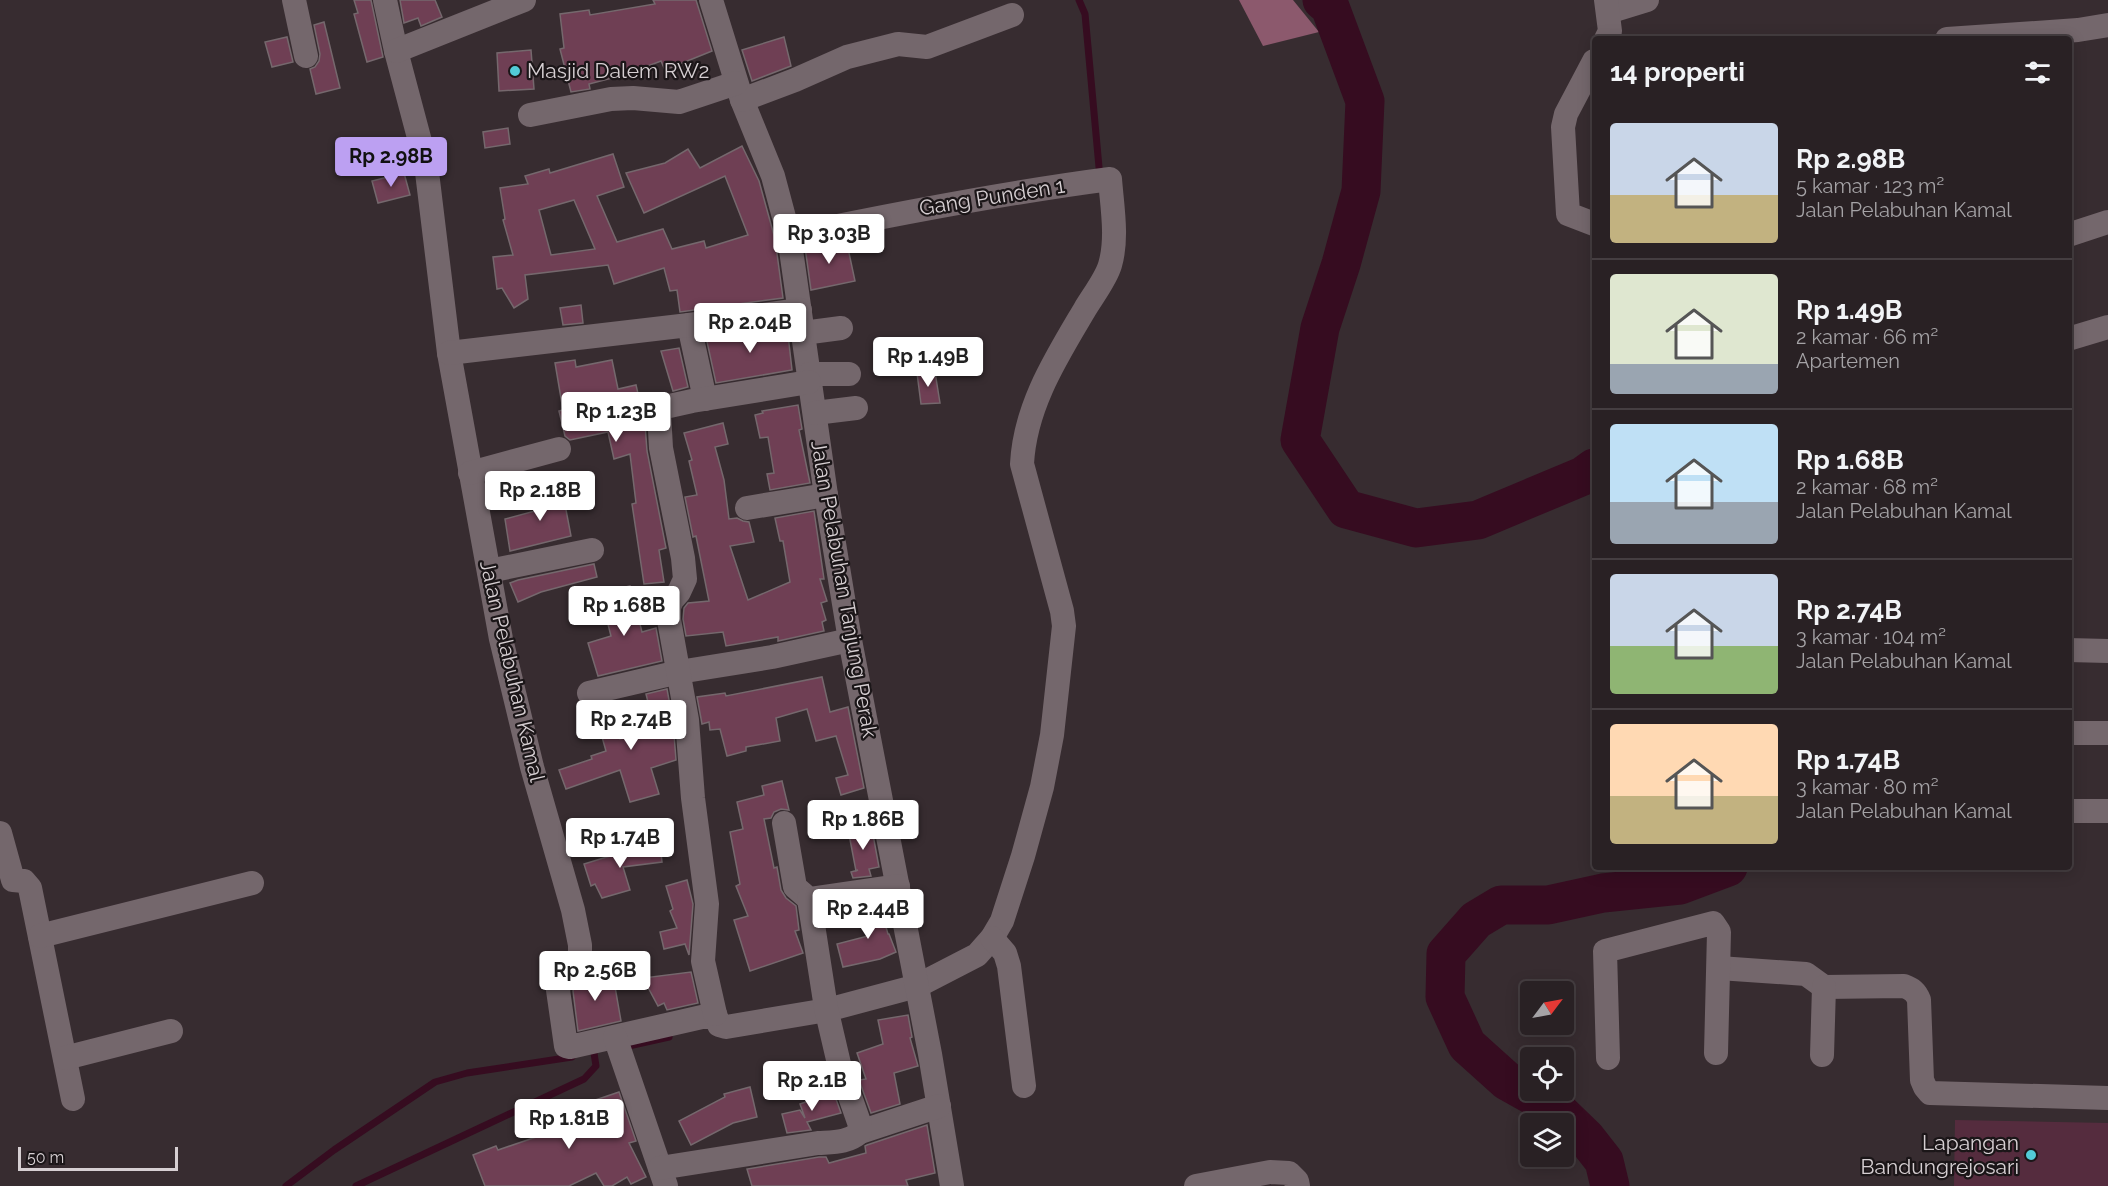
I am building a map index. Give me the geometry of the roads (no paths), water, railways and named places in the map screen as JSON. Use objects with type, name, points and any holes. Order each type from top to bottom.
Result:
[{"type":"street","points":[[294,0],[306,56]]},
{"type":"street","name":"Jalan Pelabuhan Kamal","points":[[385,0],[426,164],[449,353],[501,639],[532,767],[573,910],[580,945],[579,955],[562,976],[558,990],[566,1046],[618,1045]]},
{"type":"street","points":[[396,51],[524,0]]},
{"type":"street","name":"Jalan Pelabuhan Tanjung Perak","points":[[711,0],[739,91],[772,176],[789,236],[826,495],[850,640],[915,976],[952,1186]]},
{"type":"street","points":[[1608,36],[1610,31],[1607,6],[1647,0]]},
{"type":"street","points":[[530,115],[610,99],[633,98],[663,103],[679,102],[795,80],[847,57],[898,44],[927,47],[1012,15]]},
{"type":"street","points":[[1991,36],[2078,30],[2108,25]]},
{"type":"street","points":[[1592,65],[1566,114],[1563,128],[1568,214],[1592,223]]},
{"type":"street","name":"Gang Punden 1","points":[[789,236],[937,205],[1100,180],[1114,230],[1110,266],[1045,377],[1034,403],[1023,450],[1022,464],[1062,611],[1064,626],[1052,735],[1042,787],[1002,921],[992,938]]},
{"type":"street","points":[[2072,234],[2108,222]]},
{"type":"street","points":[[449,353],[689,325],[802,322],[841,328]]},
{"type":"street","points":[[689,325],[705,399]]},
{"type":"street","points":[[2072,338],[2108,327]]},
{"type":"street","points":[[849,374],[809,378],[665,407],[659,411],[661,448],[683,558],[685,579],[669,607],[671,635],[687,720],[693,798],[707,904],[703,961],[717,1019],[726,1027],[825,1004],[977,955],[992,938],[1005,953],[1009,966],[1024,1086]]},
{"type":"street","points":[[815,413],[856,408]]},
{"type":"street","points":[[470,473],[559,449]]},
{"type":"street","points":[[747,508],[826,495]]},
{"type":"street","points":[[489,571],[592,550]]},
{"type":"street","points":[[590,693],[679,672],[772,657],[850,640]]},
{"type":"street","points":[[2072,650],[2108,651]]},
{"type":"street","points":[[2072,733],[2108,733]]},
{"type":"street","points":[[2072,811],[2108,811]]},
{"type":"street","points":[[784,823],[795,887],[809,899],[825,1004],[840,1068],[860,1125],[860,1132]]},
{"type":"street","points":[[0,833],[13,880],[24,881],[30,888],[73,1099]]},
{"type":"street","points":[[40,936],[252,883]]},
{"type":"street","points":[[809,899],[898,886]]},
{"type":"street","points":[[1608,1058],[1605,951],[1713,923],[1719,932],[1716,1053]]},
{"type":"street","points":[[1719,968],[1806,974],[1824,987],[1904,986],[1917,994],[1919,1000],[1922,1080],[1924,1087],[1930,1093],[2108,1098]]},
{"type":"street","points":[[1822,1055],[1824,987]]},
{"type":"street","points":[[717,1019],[618,1045],[663,1177],[818,1143],[843,1142],[860,1132],[939,1106]]},
{"type":"street","points":[[65,1058],[171,1031]]},
{"type":"street","points":[[1196,1186],[1270,1172],[1288,1173],[1297,1181],[1298,1186]]},
{"type":"waterway","points":[[1079,0],[1085,14],[1100,178]]},
{"type":"waterway","points":[[1322,0],[1330,7],[1365,101],[1361,191],[1320,328],[1300,440],[1346,509],[1416,528],[1478,520],[1583,476],[1592,469]]},
{"type":"waterway","points":[[1610,1186],[1604,1161],[1586,1138],[1555,1108],[1507,1081],[1467,1045],[1445,997],[1446,954],[1476,920],[1501,905],[1548,905],[1603,893],[1680,885],[1720,870]]},
{"type":"waterway","points":[[624,1047],[669,1037]]},
{"type":"waterway","points":[[356,1186],[584,1079],[596,1066],[594,1053]]},
{"type":"waterway","points":[[286,1186],[334,1150],[435,1082],[467,1073],[572,1057]]},
{"type":"place","name":"Masjid Dalem RW2","points":[[515,71]]},
{"type":"place","name":"Lapangan Bandungrejosari","points":[[2031,1155]]}]
